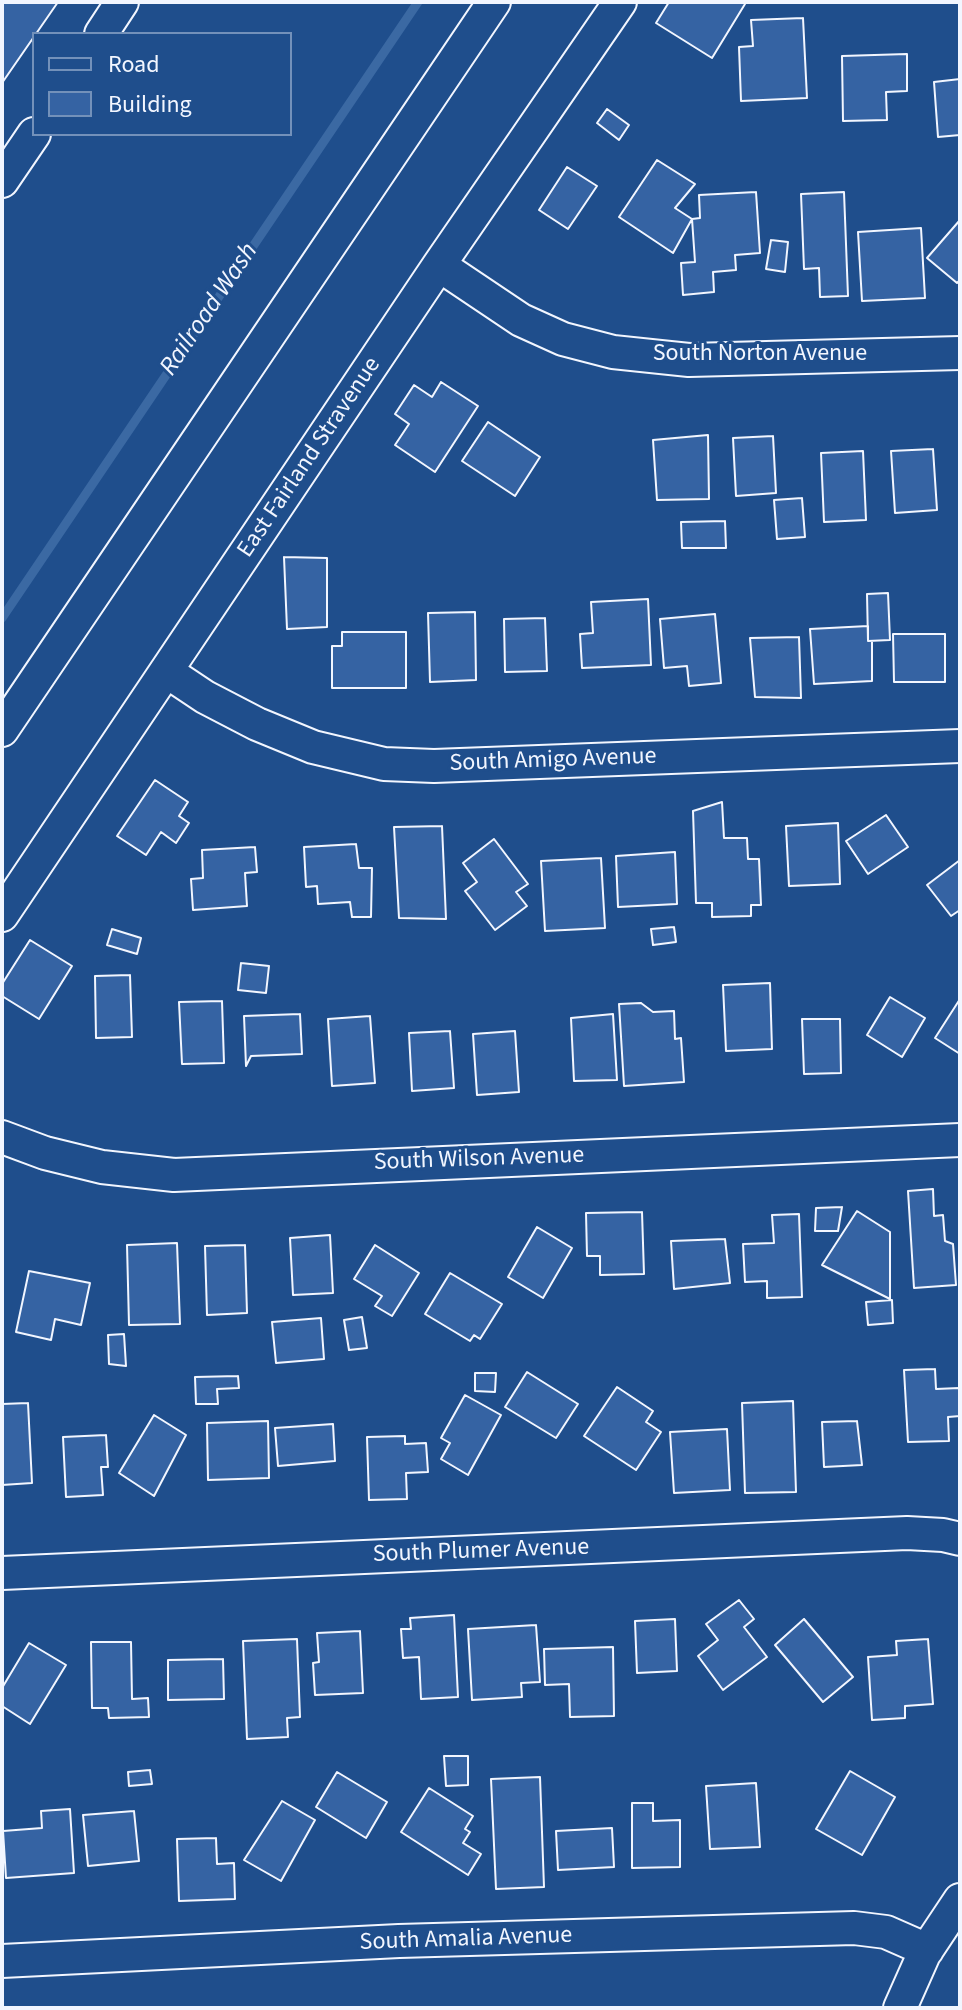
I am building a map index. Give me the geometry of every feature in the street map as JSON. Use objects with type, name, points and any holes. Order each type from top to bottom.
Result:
[{"type":"street","points":[[102,32],[122,2]]},
{"type":"street","points":[[2,730],[494,2]]},
{"type":"street","name":"East Fairland Stravenue","points":[[2,915],[439,265],[620,2]]},
{"type":"street","points":[[2,181],[33,136]]},
{"type":"street","name":"South Norton Avenue","points":[[439,265],[521,320],[563,339],[613,352],[689,360],[960,353]]},
{"type":"street","name":"South Amigo Avenue","points":[[166,671],[205,697],[257,724],[313,747],[384,764],[434,766],[960,746]]},
{"type":"street","name":"South Wilson Avenue","points":[[2,1137],[45,1153],[102,1167],[174,1175],[960,1140]]},
{"type":"street","name":"South Plumer Avenue","points":[[2,1573],[907,1533],[960,1539]]},
{"type":"street","points":[[900,2008],[927,1950],[960,1900]]},
{"type":"street","name":"South Amalia Avenue","points":[[2,1961],[399,1941],[854,1928],[886,1932],[927,1950]]},
{"type":"building","points":[[2,2],[58,2],[37,32],[32,32],[32,40],[2,83]]},
{"type":"building","points":[[669,2],[745,4],[712,58],[656,23]]},
{"type":"building","points":[[803,18],[807,98],[741,101],[739,47],[753,46],[751,20]]},
{"type":"building","points":[[907,54],[907,91],[886,92],[887,120],[843,121],[842,56]]},
{"type":"building","points":[[960,79],[960,135],[938,137],[934,82]]},
{"type":"building","points":[[607,109],[629,125],[619,140],[597,123]]},
{"type":"building","points":[[657,160],[695,184],[675,208],[692,219],[673,253],[619,217]]},
{"type":"building","points":[[567,167],[597,186],[568,229],[539,210]]},
{"type":"building","points":[[756,192],[760,253],[735,255],[736,270],[713,272],[714,292],[683,295],[681,263],[695,262],[692,219],[700,218],[699,195]]},
{"type":"building","points":[[844,192],[848,296],[820,297],[819,268],[804,269],[801,194]]},
{"type":"building","points":[[960,220],[960,280],[957,283],[927,258]]},
{"type":"building","points":[[921,228],[925,298],[862,301],[858,232]]},
{"type":"building","points":[[771,240],[788,242],[785,272],[766,269]]},
{"type":"building","points":[[441,382],[478,406],[435,472],[395,445],[409,424],[395,414],[414,385],[432,397]]},
{"type":"building","points":[[488,422],[540,457],[515,496],[462,461]]},
{"type":"building","points":[[708,435],[709,499],[657,500],[653,440]]},
{"type":"building","points":[[773,436],[776,493],[736,496],[733,438]]},
{"type":"building","points":[[933,449],[937,510],[895,513],[891,451]]},
{"type":"building","points":[[863,451],[866,520],[824,522],[821,453]]},
{"type":"building","points":[[802,498],[805,537],[777,539],[774,500]]},
{"type":"building","points":[[725,521],[726,548],[682,548],[681,522]]},
{"type":"building","points":[[284,557],[327,558],[327,627],[287,629]]},
{"type":"building","points":[[888,593],[890,640],[868,641],[867,594]]},
{"type":"building","points":[[648,599],[651,665],[582,668],[580,634],[593,633],[591,602]]},
{"type":"building","points":[[475,612],[476,680],[430,682],[428,613]]},
{"type":"building","points":[[715,614],[721,683],[689,686],[687,666],[664,668],[660,619]]},
{"type":"building","points":[[545,618],[547,671],[505,672],[504,619]]},
{"type":"building","points":[[868,626],[868,641],[872,641],[872,681],[814,684],[810,629]]},
{"type":"building","points":[[342,632],[406,632],[406,688],[332,688],[332,646],[342,646]]},
{"type":"building","points":[[893,634],[945,634],[945,682],[894,682]]},
{"type":"building","points":[[799,637],[801,698],[755,697],[750,638]]},
{"type":"building","points":[[155,780],[188,802],[179,816],[189,823],[176,843],[161,832],[146,855],[117,836]]},
{"type":"building","points":[[722,802],[724,838],[747,838],[748,859],[759,859],[761,905],[751,905],[751,916],[712,917],[712,903],[696,903],[693,811]]},
{"type":"building","points":[[886,815],[908,847],[868,874],[846,841]]},
{"type":"building","points":[[838,823],[840,884],[789,886],[786,826]]},
{"type":"building","points":[[442,826],[446,919],[399,918],[394,827]]},
{"type":"building","points":[[494,839],[528,884],[516,892],[527,906],[495,930],[465,891],[477,882],[463,863]]},
{"type":"building","points":[[356,844],[359,868],[372,868],[371,917],[352,917],[350,902],[318,904],[317,886],[306,887],[304,847]]},
{"type":"building","points":[[255,847],[257,872],[245,873],[247,906],[193,910],[191,879],[203,878],[202,850]]},
{"type":"building","points":[[675,852],[677,904],[618,907],[616,856]]},
{"type":"building","points":[[601,858],[605,928],[545,931],[541,861]]},
{"type":"building","points":[[960,860],[960,910],[951,916],[927,885]]},
{"type":"building","points":[[674,927],[676,942],[653,945],[651,929]]},
{"type":"building","points":[[112,929],[141,938],[137,954],[107,945]]},
{"type":"building","points":[[30,940],[72,966],[39,1019],[2,996],[2,984]]},
{"type":"building","points":[[241,963],[269,966],[266,993],[238,990]]},
{"type":"building","points":[[130,975],[132,1037],[96,1038],[95,976]]},
{"type":"building","points":[[770,983],[772,1049],[726,1051],[723,985]]},
{"type":"building","points":[[890,997],[925,1018],[902,1057],[867,1035]]},
{"type":"building","points":[[960,999],[960,1054],[935,1038]]},
{"type":"building","points":[[222,1001],[224,1063],[182,1064],[179,1002]]},
{"type":"building","points":[[641,1003],[653,1012],[674,1011],[675,1039],[681,1038],[684,1082],[624,1086],[619,1004]]},
{"type":"building","points":[[300,1014],[302,1054],[251,1056],[246,1066],[244,1016]]},
{"type":"building","points":[[613,1014],[617,1080],[574,1081],[571,1018]]},
{"type":"building","points":[[370,1016],[375,1083],[332,1086],[328,1019]]},
{"type":"building","points":[[802,1019],[840,1019],[841,1073],[804,1074]]},
{"type":"building","points":[[450,1031],[454,1088],[412,1091],[409,1033]]},
{"type":"building","points":[[515,1031],[519,1092],[477,1095],[473,1034]]},
{"type":"building","points":[[933,1189],[934,1216],[943,1215],[945,1241],[953,1244],[956,1285],[914,1288],[908,1191]]},
{"type":"building","points":[[842,1207],[838,1231],[815,1231],[816,1208]]},
{"type":"building","points":[[857,1211],[890,1232],[890,1299],[822,1265]]},
{"type":"building","points":[[642,1212],[644,1274],[600,1275],[600,1256],[587,1256],[586,1213]]},
{"type":"building","points":[[799,1214],[802,1297],[767,1298],[767,1281],[745,1282],[743,1244],[774,1243],[772,1215]]},
{"type":"building","points":[[537,1227],[572,1248],[543,1298],[508,1277]]},
{"type":"building","points":[[330,1235],[333,1293],[293,1295],[290,1238]]},
{"type":"building","points":[[725,1239],[730,1283],[674,1289],[671,1241]]},
{"type":"building","points":[[177,1243],[180,1324],[129,1325],[127,1245]]},
{"type":"building","points":[[245,1245],[247,1313],[207,1315],[205,1246]]},
{"type":"building","points":[[375,1245],[419,1273],[392,1316],[375,1306],[382,1296],[354,1279]]},
{"type":"building","points":[[29,1271],[90,1283],[81,1325],[55,1319],[51,1340],[16,1332]]},
{"type":"building","points":[[450,1273],[502,1304],[480,1339],[474,1335],[470,1341],[425,1314]]},
{"type":"building","points":[[892,1300],[893,1323],[868,1325],[866,1302]]},
{"type":"building","points":[[362,1317],[367,1348],[349,1350],[344,1320]]},
{"type":"building","points":[[321,1318],[324,1359],[276,1363],[272,1322]]},
{"type":"building","points":[[124,1334],[126,1366],[109,1364],[108,1335]]},
{"type":"building","points":[[935,1369],[936,1389],[959,1388],[960,1416],[948,1417],[949,1441],[908,1442],[904,1370]]},
{"type":"building","points":[[527,1372],[578,1404],[556,1438],[505,1407]]},
{"type":"building","points":[[475,1373],[496,1373],[495,1392],[475,1391]]},
{"type":"building","points":[[238,1376],[239,1388],[217,1389],[218,1404],[196,1404],[195,1377]]},
{"type":"building","points":[[617,1387],[653,1411],[646,1422],[661,1432],[636,1470],[584,1436]]},
{"type":"building","points":[[465,1395],[501,1415],[468,1475],[441,1459],[450,1443],[441,1438]]},
{"type":"building","points":[[793,1401],[796,1492],[745,1493],[742,1403]]},
{"type":"building","points":[[28,1403],[32,1483],[2,1485],[2,1404]]},
{"type":"building","points":[[154,1415],[186,1435],[154,1496],[119,1473]]},
{"type":"building","points":[[268,1421],[269,1478],[208,1480],[207,1423]]},
{"type":"building","points":[[857,1421],[862,1465],[824,1467],[822,1422]]},
{"type":"building","points":[[333,1424],[335,1461],[278,1466],[275,1428]]},
{"type":"building","points":[[727,1429],[730,1490],[674,1493],[670,1432]]},
{"type":"building","points":[[106,1435],[108,1467],[101,1467],[103,1495],[66,1497],[63,1437]]},
{"type":"building","points":[[405,1436],[405,1444],[426,1443],[428,1472],[406,1473],[407,1499],[369,1500],[367,1437]]},
{"type":"building","points":[[739,1600],[754,1619],[744,1627],[767,1657],[723,1690],[698,1656],[718,1640],[706,1624]]},
{"type":"building","points":[[454,1615],[458,1697],[421,1699],[419,1657],[403,1658],[401,1629],[411,1629],[410,1618]]},
{"type":"building","points":[[675,1619],[677,1671],[637,1673],[635,1621]]},
{"type":"building","points":[[804,1619],[853,1677],[823,1702],[775,1645]]},
{"type":"building","points":[[536,1625],[540,1682],[521,1683],[522,1697],[472,1700],[468,1629]]},
{"type":"building","points":[[360,1631],[363,1693],[315,1695],[313,1663],[319,1662],[317,1633]]},
{"type":"building","points":[[297,1639],[300,1717],[287,1718],[288,1737],[247,1739],[243,1641]]},
{"type":"building","points":[[928,1639],[933,1704],[905,1706],[905,1718],[872,1720],[868,1657],[897,1655],[896,1641]]},
{"type":"building","points":[[91,1642],[131,1642],[132,1699],[148,1698],[149,1717],[109,1718],[108,1708],[92,1708]]},
{"type":"building","points":[[29,1643],[66,1665],[30,1724],[2,1706],[2,1688]]},
{"type":"building","points":[[613,1647],[614,1716],[570,1717],[569,1684],[545,1685],[544,1649]]},
{"type":"building","points":[[223,1659],[224,1699],[168,1700],[168,1660]]},
{"type":"building","points":[[444,1756],[468,1756],[468,1785],[446,1786]]},
{"type":"building","points":[[150,1770],[152,1784],[129,1786],[128,1772]]},
{"type":"building","points":[[850,1771],[895,1797],[862,1855],[816,1829]]},
{"type":"building","points":[[337,1772],[387,1802],[366,1838],[316,1807]]},
{"type":"building","points":[[540,1777],[544,1887],[496,1889],[491,1779]]},
{"type":"building","points":[[756,1783],[760,1847],[710,1849],[706,1786]]},
{"type":"building","points":[[429,1788],[473,1816],[465,1829],[470,1832],[463,1843],[481,1854],[468,1875],[401,1832]]},
{"type":"building","points":[[282,1801],[315,1820],[281,1881],[244,1860]]},
{"type":"building","points":[[632,1803],[653,1803],[653,1821],[680,1820],[680,1867],[632,1868]]},
{"type":"building","points":[[70,1809],[74,1873],[6,1878],[3,1831],[42,1828],[41,1811]]},
{"type":"building","points":[[134,1811],[139,1861],[88,1866],[83,1815]]},
{"type":"building","points":[[612,1828],[614,1867],[558,1870],[556,1831]]},
{"type":"building","points":[[216,1838],[217,1864],[234,1863],[235,1899],[179,1901],[177,1839]]},
{"type":"waterway","name":"Railroad Wash","points":[[2,618],[418,2]]}]
